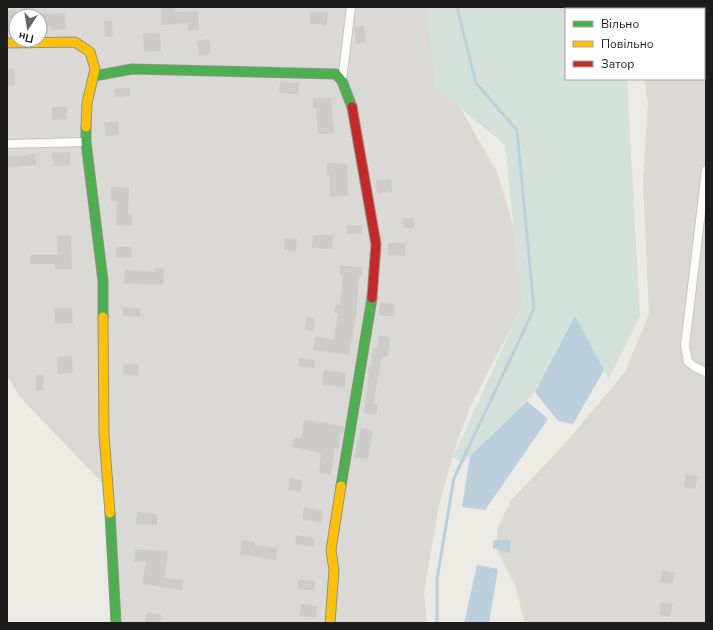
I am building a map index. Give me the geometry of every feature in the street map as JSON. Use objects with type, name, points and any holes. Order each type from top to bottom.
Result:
[{"type":"street","points":[[342,81],[351,7]]},
{"type":"street","points":[[7,43],[65,41],[80,44],[90,52],[94,69],[94,76],[87,103],[86,142],[103,281],[104,434],[109,490],[116,623]]},
{"type":"street","points":[[94,76],[113,71],[132,69],[336,74],[342,81],[352,108],[376,244],[373,295],[331,550],[334,570],[330,623]]},
{"type":"street","points":[[7,144],[86,142]]},
{"type":"street","points":[[706,170],[685,346],[688,362],[706,372]]},
{"type":"shaded area","points":[[7,7],[439,7],[461,109],[497,172],[518,242],[522,307],[471,405],[458,439],[439,505],[424,592],[427,623],[116,623],[109,490],[19,396],[7,375]]},
{"type":"shaded area","points":[[428,7],[604,7],[605,8],[565,8],[565,80],[627,80],[640,316],[609,379],[575,317],[535,392],[463,463],[453,457],[522,306],[505,145],[435,87]]},
{"type":"shaded area","points":[[706,7],[706,623],[525,623],[515,585],[497,551],[497,530],[511,500],[562,447],[625,372],[649,314],[643,180],[648,103],[644,80],[705,80],[705,8],[624,8]]},
{"type":"water","points":[[575,316],[604,370],[573,424],[558,421],[535,392]]},
{"type":"water","points":[[527,401],[548,419],[485,510],[462,507],[470,456]]},
{"type":"water","points":[[494,540],[510,540],[511,553],[492,548]]},
{"type":"water","points":[[477,565],[498,569],[489,623],[464,623]]},
{"type":"building","points":[[175,7],[175,12],[198,11],[199,30],[188,31],[188,23],[162,25],[161,8]]},
{"type":"building","points":[[8,11],[8,30],[7,30]]},
{"type":"building","points":[[310,12],[328,12],[327,25],[310,24]]},
{"type":"building","points":[[65,13],[66,29],[51,30],[51,27],[48,27],[48,14]]},
{"type":"building","points":[[104,21],[112,21],[113,37],[105,37]]},
{"type":"building","points":[[364,26],[366,42],[356,44],[354,27]]},
{"type":"building","points":[[160,33],[161,51],[144,52],[143,34]]},
{"type":"building","points":[[209,39],[211,54],[199,56],[197,41]]},
{"type":"building","points":[[14,68],[15,85],[7,86],[7,69]]},
{"type":"building","points":[[280,82],[299,83],[298,94],[279,93]]},
{"type":"building","points":[[130,88],[130,96],[115,97],[114,89]]},
{"type":"building","points":[[313,98],[331,98],[334,133],[318,134],[316,108],[313,108]]},
{"type":"building","points":[[52,107],[67,107],[67,119],[52,120]]},
{"type":"building","points":[[118,121],[119,135],[106,136],[104,123]]},
{"type":"building","points":[[70,152],[70,165],[53,166],[52,153]]},
{"type":"building","points":[[35,154],[36,165],[7,167],[7,157]]},
{"type":"building","points":[[327,163],[347,164],[348,196],[330,197],[330,175],[327,175]]},
{"type":"building","points":[[391,179],[392,192],[377,193],[376,181]]},
{"type":"building","points":[[111,187],[129,188],[128,214],[132,214],[132,226],[116,225],[117,201],[111,201]]},
{"type":"building","points":[[403,218],[414,218],[414,228],[404,228]]},
{"type":"building","points":[[347,225],[362,225],[362,234],[347,234]]},
{"type":"building","points":[[71,235],[72,269],[55,269],[55,264],[30,264],[30,255],[58,255],[57,236]]},
{"type":"building","points":[[313,235],[333,235],[332,249],[312,248]]},
{"type":"building","points":[[285,238],[297,239],[296,251],[284,250]]},
{"type":"building","points":[[388,243],[405,243],[405,256],[388,255]]},
{"type":"building","points":[[116,247],[132,247],[131,258],[116,258]]},
{"type":"building","points":[[340,266],[362,267],[362,276],[359,276],[356,316],[349,355],[313,350],[316,336],[334,340],[338,314],[334,313],[336,304],[340,305],[343,275],[340,275]]},
{"type":"building","points":[[155,268],[164,268],[163,285],[124,283],[125,269],[154,272]]},
{"type":"building","points":[[380,302],[395,304],[393,317],[379,315]]},
{"type":"building","points":[[124,307],[140,308],[140,317],[123,316]]},
{"type":"building","points":[[54,308],[72,308],[73,323],[55,324]]},
{"type":"building","points":[[307,317],[315,319],[313,331],[305,330]]},
{"type":"building","points":[[379,335],[390,337],[388,357],[382,357],[376,388],[374,404],[378,405],[376,415],[364,413],[369,374],[367,373],[369,366],[371,366],[373,347],[377,348]]},
{"type":"building","points":[[72,356],[73,373],[58,374],[57,357]]},
{"type":"building","points":[[299,358],[315,360],[314,368],[298,366]]},
{"type":"building","points":[[124,364],[139,365],[138,376],[123,374]]},
{"type":"building","points":[[324,370],[346,373],[345,387],[322,385]]},
{"type":"building","points":[[36,375],[44,375],[43,390],[36,390]]},
{"type":"building","points":[[304,420],[344,426],[343,434],[340,434],[339,448],[335,448],[331,475],[319,473],[321,453],[292,447],[294,438],[301,439]]},
{"type":"building","points":[[361,428],[373,431],[368,459],[354,457]]},
{"type":"building","points":[[686,474],[698,476],[695,489],[684,487]]},
{"type":"building","points":[[290,478],[302,480],[301,492],[288,490]]},
{"type":"building","points":[[304,507],[323,511],[321,523],[302,519]]},
{"type":"building","points":[[137,512],[157,514],[157,525],[136,524]]},
{"type":"building","points":[[296,535],[315,538],[314,547],[295,544]]},
{"type":"building","points":[[242,540],[255,542],[255,545],[277,548],[276,560],[240,554]]},
{"type":"building","points":[[135,549],[168,551],[164,578],[183,580],[182,590],[142,584],[146,562],[134,562]]},
{"type":"building","points":[[662,570],[675,573],[672,584],[660,582]]},
{"type":"building","points":[[298,580],[315,581],[314,590],[298,589]]},
{"type":"building","points":[[661,602],[673,604],[670,617],[659,615]]},
{"type":"building","points":[[301,604],[317,606],[316,618],[300,616]]},
{"type":"building","points":[[147,612],[162,615],[160,623],[145,623]]},
{"type":"waterway","points":[[437,623],[437,579],[454,478],[534,309],[517,130],[476,83],[457,7]]},
{"type":"traffic: fast","points":[[94,76],[132,69],[336,74],[342,81],[352,107]]},
{"type":"traffic: fast","points":[[86,127],[86,142],[103,281],[103,317]]},
{"type":"traffic: fast","points":[[341,486],[372,298]]},
{"type":"traffic: fast","points":[[110,513],[116,623]]},
{"type":"traffic: slow","points":[[7,43],[75,42],[90,52],[95,69],[87,103],[86,127]]},
{"type":"traffic: slow","points":[[103,317],[104,434],[110,513]]},
{"type":"traffic: slow","points":[[330,623],[334,570],[331,550],[341,486]]},
{"type":"traffic: jam","points":[[352,107],[376,244],[372,298]]}]
